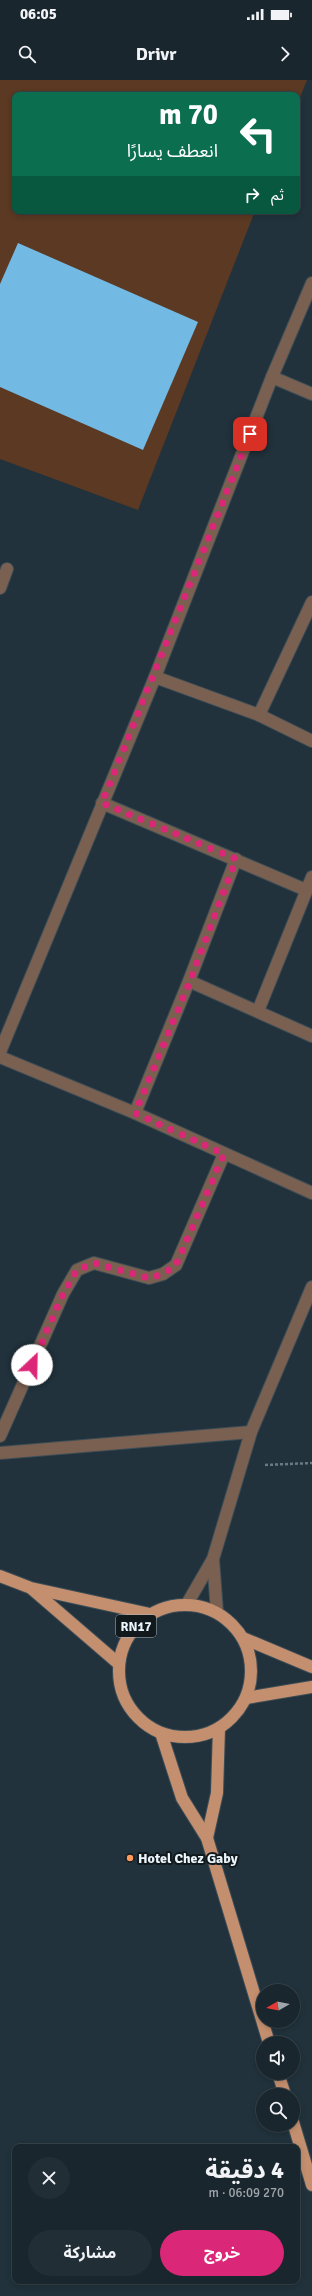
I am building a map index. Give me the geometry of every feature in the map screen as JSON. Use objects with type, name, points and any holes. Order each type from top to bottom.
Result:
[{"type":"main road","name":"RN17","points":[[0,1576],[31,1588],[150,1614]]},
{"type":"main road","name":"RN17","points":[[31,1588],[119,1664]]},
{"type":"main road","name":"RN17","points":[[187,1604],[216,1612],[231,1623],[243,1638],[250,1657],[251,1678],[246,1698],[234,1716],[219,1728],[200,1735],[181,1737],[161,1733],[142,1722],[128,1706],[120,1686],[119,1664],[124,1645],[134,1627],[150,1614],[168,1606],[187,1604]]},
{"type":"main road","name":"RN17","points":[[243,1638],[312,1668]]},
{"type":"main road","points":[[246,1698],[312,1687]]},
{"type":"main road","points":[[207,1838],[217,1793],[219,1728]]},
{"type":"main road","points":[[161,1733],[182,1798],[207,1838],[267,2036]]},
{"type":"main road","points":[[296,2132],[300,2144]]},
{"type":"main road","points":[[300,2145],[312,2185]]},
{"type":"street","points":[[0,1052],[155,677],[272,378],[312,283]]},
{"type":"street","points":[[272,378],[312,394]]},
{"type":"street","points":[[0,588],[7,569]]},
{"type":"street","points":[[259,715],[312,602]]},
{"type":"street","points":[[155,677],[259,715],[312,741]]},
{"type":"street","points":[[102,803],[306,890]]},
{"type":"street","points":[[135,1113],[190,981],[236,859]]},
{"type":"street","points":[[258,1010],[312,877]]},
{"type":"street","points":[[190,981],[258,1010],[312,1036]]},
{"type":"street","points":[[0,1058],[135,1113],[312,1193]]},
{"type":"street","points":[[0,1436],[63,1294],[77,1270],[94,1263],[149,1278],[163,1274],[176,1265],[224,1154]]},
{"type":"street","points":[[187,1604],[213,1559],[251,1432],[312,1287]]},
{"type":"street","points":[[0,1453],[251,1432]]},
{"type":"street","points":[[213,1559],[216,1612]]},
{"type":"path","points":[[241,1466],[312,1463]]},
{"type":"shaded area","points":[[0,80],[307,80],[300,98],[300,92],[12,92],[12,214],[254,214],[138,510],[0,459]]},
{"type":"building","points":[[18,243],[198,322],[143,450],[0,387],[0,284]]},
{"type":"place","name":"Hotel Chez Gaby","points":[[130,1858]]},
{"type":"route","points":[[32,1365],[63,1294],[77,1270],[94,1263],[149,1278],[163,1274],[176,1265],[224,1154],[135,1113],[190,981],[236,859],[102,803],[155,677],[250,434]]}]
